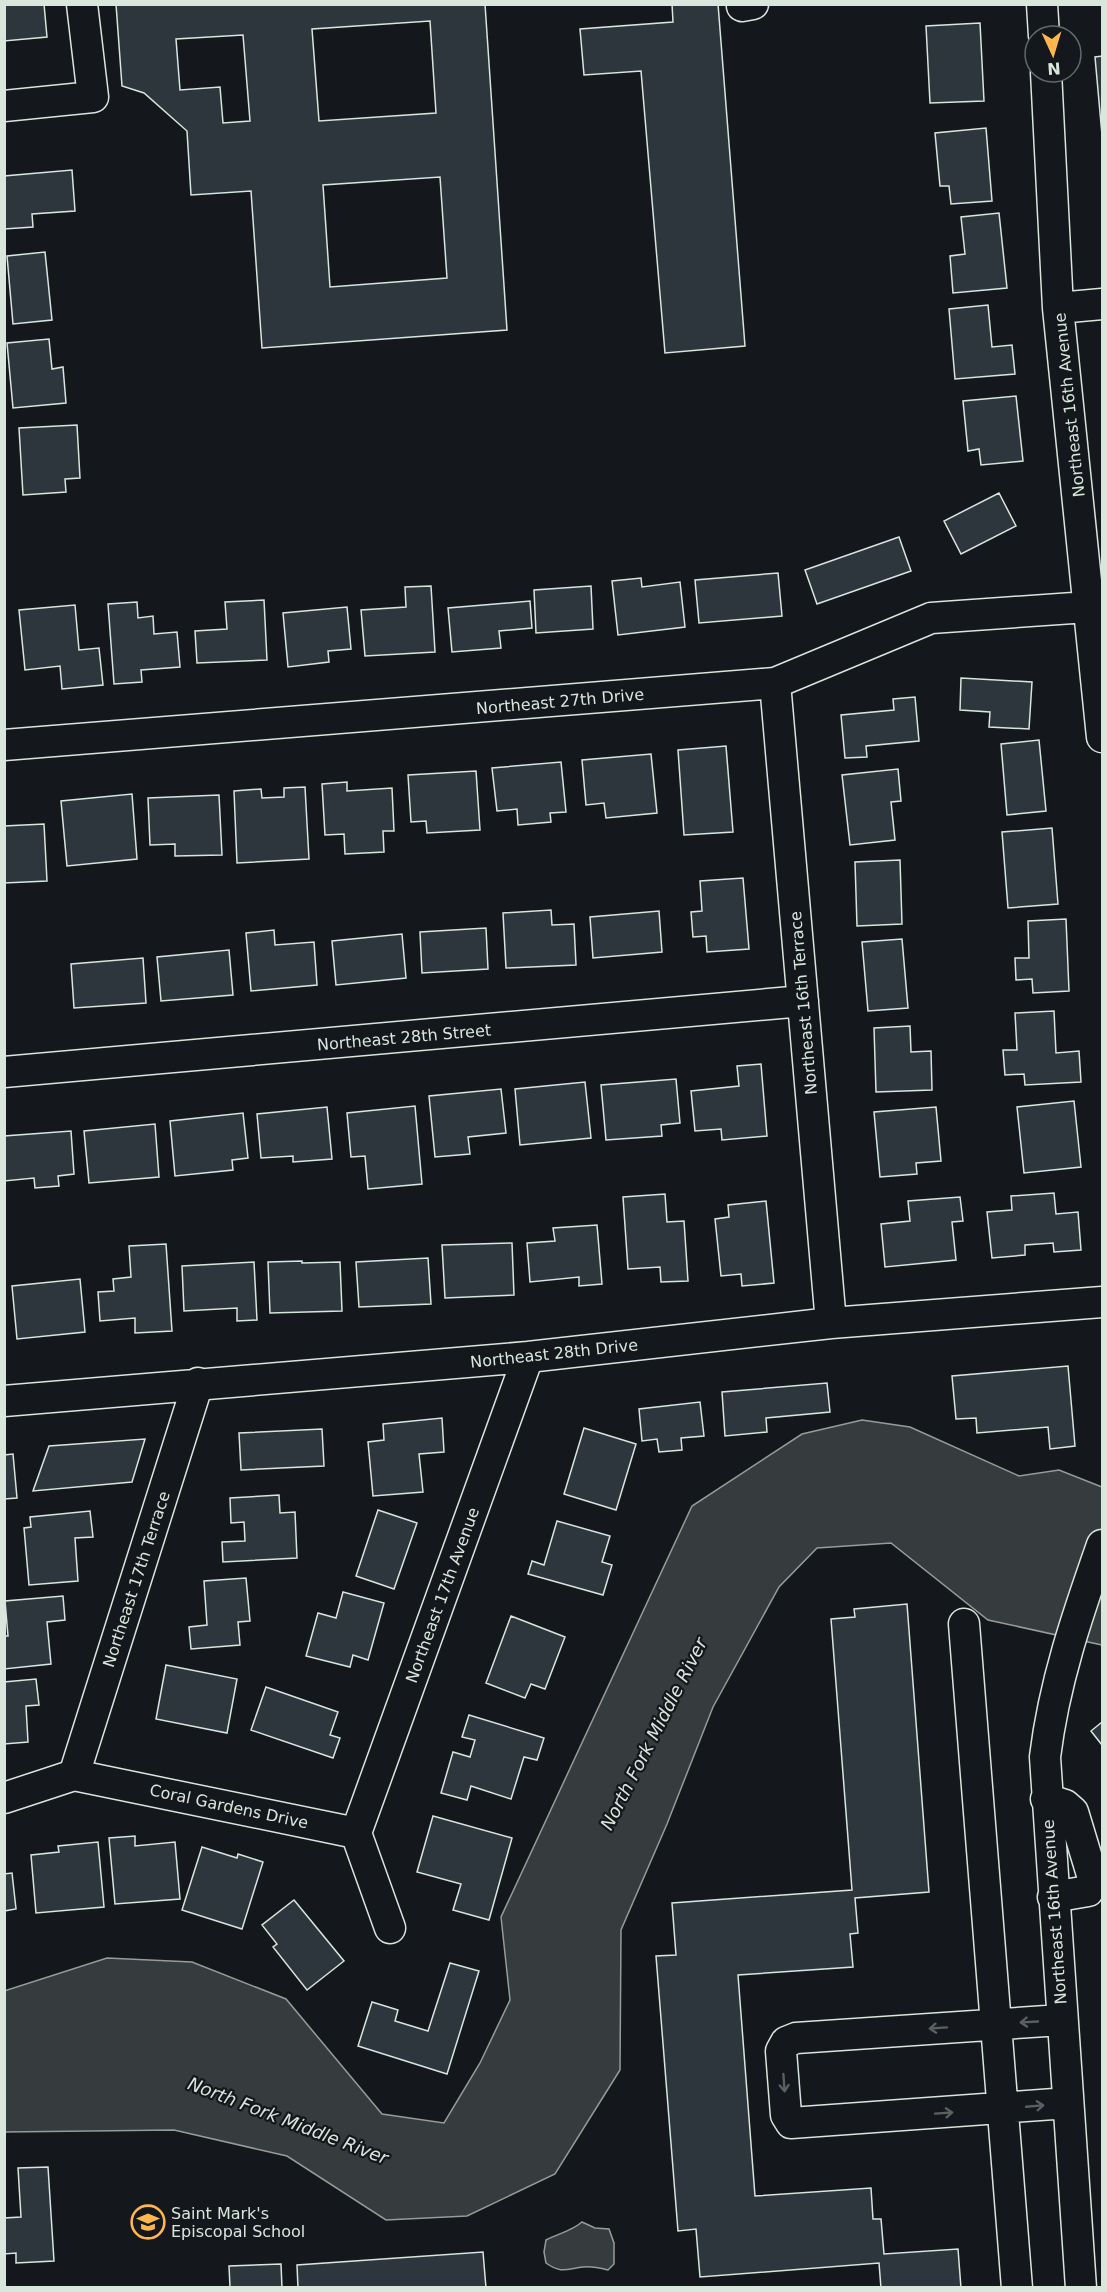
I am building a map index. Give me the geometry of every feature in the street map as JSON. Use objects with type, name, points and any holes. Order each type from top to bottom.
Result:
[{"type":"street","points":[[4,106],[93,97],[82,4]]},
{"type":"street","points":[[1045,24],[1046,5]]},
{"type":"street","name":"Northeast 16th Avenue","points":[[1047,84],[1058,308],[1096,607],[1102,737]]},
{"type":"street","points":[[1058,308],[1102,304]]},
{"type":"street","name":"Northeast 27th Drive","points":[[4,745],[775,683],[932,618],[1096,607]]},
{"type":"street","name":"Northeast 16th Terrace","points":[[775,683],[831,1323]]},
{"type":"street","name":"Northeast 28th Street","points":[[4,1072],[803,1001]]},
{"type":"street","name":"Northeast 28th Drive","points":[[4,1401],[528,1357],[831,1323],[1102,1302]]},
{"type":"street","name":"Northeast 17th Avenue","points":[[356,1833],[528,1357]]},
{"type":"street","name":"Northeast 17th Terrace","points":[[74,1775],[198,1383]]},
{"type":"street","name":"Northeast 16th Avenue","points":[[1081,2288],[1046,1799],[1045,1757],[1049,1726],[1068,1641],[1102,1545]]},
{"type":"street","points":[[963,1624],[1017,2288]]},
{"type":"street","name":"Coral Gardens Drive","points":[[4,1798],[74,1775],[356,1833]]},
{"type":"street","points":[[1046,1799],[1065,1805],[1073,1812],[1093,1878],[1088,1891],[1053,1897]]},
{"type":"street","points":[[356,1833],[390,1928]]},
{"type":"street","points":[[1062,2020],[796,2038],[786,2042],[781,2050],[786,2115],[791,2123],[1068,2103]]},
{"type":"water","name":"North Fork Middle River","points":[[862,1420],[910,1427],[1019,1476],[1059,1470],[1102,1487],[1102,1645],[988,1620],[891,1543],[817,1548],[779,1587],[713,1707],[667,1824],[621,1930],[620,2070],[555,2174],[467,2216],[386,2220],[287,2156],[174,2130],[5,2132],[4,1991],[107,1958],[192,1962],[286,1999],[382,2114],[444,2123],[480,2063],[510,2000],[501,1917],[692,1506],[802,1434]]},
{"type":"water","points":[[582,2222],[595,2228],[609,2229],[614,2243],[614,2264],[608,2270],[583,2267],[560,2270],[546,2263],[544,2252],[546,2240]]},
{"type":"building","points":[[4,4],[44,4],[47,37],[4,41]]},
{"type":"building","points":[[116,4],[485,4],[507,330],[262,348],[251,191],[191,195],[187,131],[144,93],[122,86]],"holes":[[[430,21],[436,113],[319,121],[312,29]],[[243,35],[250,121],[223,123],[220,87],[180,90],[176,39]],[[440,177],[447,278],[330,287],[323,185]]]},
{"type":"building","points":[[672,4],[718,4],[745,346],[665,353],[641,71],[584,75],[580,29],[673,22]]},
{"type":"building","points":[[980,23],[984,101],[930,103],[926,26]]},
{"type":"building","points":[[1102,56],[1102,135],[1095,57]]},
{"type":"building","points":[[986,128],[992,201],[951,204],[949,186],[940,186],[935,133]]},
{"type":"building","points":[[72,170],[75,211],[32,214],[33,227],[4,229],[4,176]]},
{"type":"building","points":[[999,213],[1007,288],[953,293],[950,256],[965,254],[961,217]]},
{"type":"building","points":[[45,252],[52,320],[13,324],[7,256]]},
{"type":"building","points":[[988,305],[992,347],[1012,345],[1015,374],[955,379],[949,309]]},
{"type":"building","points":[[49,339],[52,369],[63,367],[66,403],[13,408],[7,343]]},
{"type":"building","points":[[1016,396],[1023,461],[981,465],[979,449],[968,451],[963,401]]},
{"type":"building","points":[[77,425],[80,478],[65,479],[66,492],[23,495],[19,428]]},
{"type":"building","points":[[999,493],[1016,526],[961,554],[944,521]]},
{"type":"building","points":[[899,537],[911,571],[817,604],[805,570]]},
{"type":"building","points":[[778,573],[782,616],[699,623],[695,580]]},
{"type":"building","points":[[641,578],[642,587],[680,582],[685,627],[618,635],[612,581]]},
{"type":"building","points":[[431,586],[435,652],[365,656],[361,610],[406,607],[405,587]]},
{"type":"building","points":[[591,586],[593,629],[536,633],[534,590]]},
{"type":"building","points":[[264,600],[267,660],[197,663],[195,631],[227,629],[225,602]]},
{"type":"building","points":[[530,601],[532,628],[499,631],[501,648],[452,652],[448,608]]},
{"type":"building","points":[[137,602],[138,618],[153,616],[154,634],[177,632],[180,667],[141,670],[142,682],[114,684],[108,604]]},
{"type":"building","points":[[75,605],[79,650],[99,648],[103,685],[62,689],[60,666],[25,670],[19,610]]},
{"type":"building","points":[[347,607],[351,649],[328,651],[329,662],[288,667],[283,613]]},
{"type":"building","points":[[961,678],[1032,682],[1029,729],[989,727],[990,712],[960,710]]},
{"type":"building","points":[[915,697],[919,741],[866,746],[867,757],[845,758],[841,715],[894,710],[893,699]]},
{"type":"building","points":[[1039,740],[1046,811],[1007,815],[1001,744]]},
{"type":"building","points":[[726,746],[733,832],[684,835],[678,750]]},
{"type":"building","points":[[651,754],[657,813],[606,818],[604,803],[586,805],[582,760]]},
{"type":"building","points":[[561,762],[566,812],[550,813],[551,822],[518,825],[517,809],[497,811],[492,768]]},
{"type":"building","points":[[898,769],[901,801],[891,802],[895,840],[850,845],[842,775]]},
{"type":"building","points":[[476,771],[480,830],[427,833],[426,821],[411,822],[408,775]]},
{"type":"building","points":[[347,782],[347,791],[392,788],[394,831],[383,831],[384,852],[345,854],[344,834],[325,835],[322,784]]},
{"type":"building","points":[[305,787],[309,859],[237,863],[234,791],[261,789],[262,798],[284,797],[284,788]]},
{"type":"building","points":[[132,794],[137,859],[67,866],[61,801]]},
{"type":"building","points":[[219,795],[222,855],[175,856],[175,844],[150,845],[148,798]]},
{"type":"building","points":[[44,824],[47,881],[4,883],[4,826]]},
{"type":"building","points":[[1052,828],[1058,904],[1008,908],[1002,832]]},
{"type":"building","points":[[900,860],[902,924],[857,926],[855,862]]},
{"type":"building","points":[[743,878],[749,949],[707,952],[706,936],[693,937],[691,912],[702,911],[700,881]]},
{"type":"building","points":[[551,910],[552,925],[574,924],[576,965],[506,968],[503,913]]},
{"type":"building","points":[[659,911],[662,952],[593,958],[590,917]]},
{"type":"building","points":[[1066,919],[1069,991],[1033,993],[1032,979],[1016,980],[1015,958],[1029,958],[1028,921]]},
{"type":"building","points":[[486,928],[488,969],[422,973],[420,932]]},
{"type":"building","points":[[274,930],[275,945],[314,942],[317,985],[251,991],[246,933]]},
{"type":"building","points":[[402,934],[406,978],[336,985],[332,941]]},
{"type":"building","points":[[902,939],[908,1008],[868,1011],[862,942]]},
{"type":"building","points":[[229,950],[233,995],[161,1001],[157,957]]},
{"type":"building","points":[[143,958],[146,1003],[74,1008],[71,964]]},
{"type":"building","points":[[1054,1011],[1056,1053],[1079,1051],[1081,1082],[1025,1085],[1024,1074],[1005,1075],[1003,1050],[1017,1050],[1015,1013]]},
{"type":"building","points":[[910,1026],[911,1052],[931,1051],[932,1090],[876,1092],[874,1028]]},
{"type":"building","points":[[761,1064],[767,1136],[722,1140],[721,1129],[695,1131],[691,1091],[739,1086],[737,1066]]},
{"type":"building","points":[[676,1079],[680,1123],[661,1125],[662,1136],[606,1140],[601,1085]]},
{"type":"building","points":[[585,1082],[591,1138],[520,1145],[515,1089]]},
{"type":"building","points":[[501,1089],[506,1133],[468,1137],[470,1154],[435,1157],[429,1096]]},
{"type":"building","points":[[1074,1101],[1081,1167],[1024,1173],[1017,1107]]},
{"type":"building","points":[[415,1106],[422,1184],[368,1189],[365,1156],[351,1157],[347,1113]]},
{"type":"building","points":[[327,1107],[332,1159],[293,1162],[293,1156],[261,1158],[257,1114]]},
{"type":"building","points":[[936,1107],[941,1161],[916,1163],[917,1174],[880,1177],[874,1112]]},
{"type":"building","points":[[243,1113],[248,1158],[232,1160],[233,1170],[175,1176],[170,1121]]},
{"type":"building","points":[[155,1124],[159,1177],[89,1183],[84,1131]]},
{"type":"building","points":[[71,1131],[74,1174],[58,1176],[59,1186],[35,1188],[34,1178],[4,1181],[4,1136]]},
{"type":"building","points":[[1054,1193],[1056,1214],[1078,1212],[1081,1250],[1054,1252],[1053,1243],[1025,1245],[1025,1255],[992,1258],[987,1212],[1012,1210],[1011,1196]]},
{"type":"building","points":[[665,1194],[667,1222],[684,1221],[688,1281],[661,1282],[660,1267],[628,1269],[623,1197]]},
{"type":"building","points":[[960,1197],[963,1221],[952,1222],[956,1260],[885,1267],[881,1224],[910,1221],[908,1201]]},
{"type":"building","points":[[766,1201],[774,1283],[742,1286],[741,1274],[721,1276],[715,1219],[729,1217],[728,1205]]},
{"type":"building","points":[[597,1225],[602,1284],[579,1286],[579,1277],[530,1282],[527,1243],[555,1241],[553,1228]]},
{"type":"building","points":[[512,1243],[514,1295],[445,1298],[442,1245]]},
{"type":"building","points":[[166,1244],[172,1331],[135,1333],[135,1318],[100,1321],[98,1292],[114,1291],[113,1279],[131,1277],[129,1246]]},
{"type":"building","points":[[428,1258],[431,1304],[359,1307],[356,1262]]},
{"type":"building","points":[[302,1261],[302,1263],[340,1262],[342,1311],[270,1313],[268,1262]]},
{"type":"building","points":[[254,1262],[257,1320],[237,1321],[237,1308],[184,1311],[182,1266]]},
{"type":"building","points":[[80,1279],[85,1332],[17,1339],[12,1286]]},
{"type":"building","points":[[1068,1366],[1075,1446],[1050,1449],[1048,1427],[977,1433],[976,1418],[956,1419],[952,1376]]},
{"type":"building","points":[[827,1383],[830,1412],[766,1418],[767,1432],[725,1436],[722,1392]]},
{"type":"building","points":[[700,1402],[704,1436],[681,1438],[682,1450],[659,1452],[657,1439],[642,1441],[639,1409]]},
{"type":"building","points":[[442,1418],[444,1452],[419,1454],[423,1492],[373,1496],[368,1442],[384,1440],[383,1424]]},
{"type":"building","points":[[584,1428],[636,1444],[616,1510],[564,1494]]},
{"type":"building","points":[[322,1429],[324,1466],[241,1470],[239,1433]]},
{"type":"building","points":[[145,1439],[132,1482],[33,1491],[49,1446]]},
{"type":"building","points":[[13,1454],[17,1498],[4,1499],[4,1455]]},
{"type":"building","points":[[279,1495],[280,1513],[295,1512],[297,1558],[223,1562],[222,1542],[245,1541],[244,1522],[231,1523],[230,1498]]},
{"type":"building","points":[[378,1510],[417,1523],[394,1589],[356,1576]]},
{"type":"building","points":[[90,1511],[93,1537],[75,1538],[78,1581],[29,1585],[24,1528],[31,1527],[30,1517]]},
{"type":"building","points":[[557,1521],[610,1536],[602,1562],[612,1565],[603,1595],[528,1574],[532,1561],[544,1565]]},
{"type":"building","points":[[246,1578],[250,1621],[238,1622],[240,1645],[191,1649],[189,1627],[207,1625],[204,1581]]},
{"type":"building","points":[[343,1592],[384,1603],[368,1660],[353,1655],[350,1667],[306,1656],[318,1613],[336,1618]]},
{"type":"building","points":[[63,1596],[65,1620],[47,1622],[51,1664],[4,1669],[4,1636],[8,1636],[5,1601]]},
{"type":"building","points":[[907,1604],[929,1892],[855,1898],[858,1933],[850,1934],[853,1967],[738,1975],[755,2196],[871,2188],[873,2219],[881,2219],[884,2254],[958,2249],[961,2288],[881,2288],[879,2263],[700,2277],[696,2229],[678,2231],[656,1956],[676,1955],[672,1903],[852,1890],[831,1619],[855,1617],[854,1609]]},
{"type":"building","points":[[511,1616],[565,1637],[545,1689],[531,1684],[525,1698],[486,1683]]},
{"type":"building","points":[[166,1665],[237,1679],[227,1733],[156,1719]]},
{"type":"building","points":[[36,1679],[39,1705],[26,1706],[28,1742],[4,1744],[4,1682]]},
{"type":"building","points":[[266,1687],[338,1712],[330,1735],[340,1738],[333,1758],[251,1730]]},
{"type":"building","points":[[469,1715],[544,1738],[537,1760],[524,1757],[511,1799],[471,1786],[467,1800],[441,1793],[453,1752],[470,1757],[475,1740],[462,1737]]},
{"type":"building","points":[[1102,1722],[1102,1745],[1091,1731]]},
{"type":"building","points":[[433,1816],[512,1838],[489,1920],[453,1910],[461,1884],[417,1872]]},
{"type":"building","points":[[135,1836],[135,1846],[175,1842],[180,1899],[115,1904],[109,1838]]},
{"type":"building","points":[[98,1842],[104,1907],[36,1913],[31,1855],[59,1852],[58,1846]]},
{"type":"building","points":[[202,1847],[237,1858],[238,1854],[263,1862],[242,1929],[182,1910]]},
{"type":"building","points":[[12,1873],[16,1909],[4,1911],[4,1874]]},
{"type":"building","points":[[294,1900],[344,1961],[307,1990],[273,1947],[277,1944],[262,1925]]},
{"type":"building","points":[[450,1963],[479,1971],[447,2074],[358,2046],[372,2002],[398,2010],[395,2021],[428,2031]]},
{"type":"building","points":[[48,2167],[54,2261],[16,2263],[16,2253],[4,2254],[4,2218],[21,2217],[18,2168]]},
{"type":"building","points":[[483,2252],[486,2288],[298,2288],[297,2265]]},
{"type":"building","points":[[281,2264],[282,2288],[214,2288],[230,2287],[229,2266]]},
{"type":"place","name":"Saint Mark's Episcopal School","points":[[148,2222]]}]
